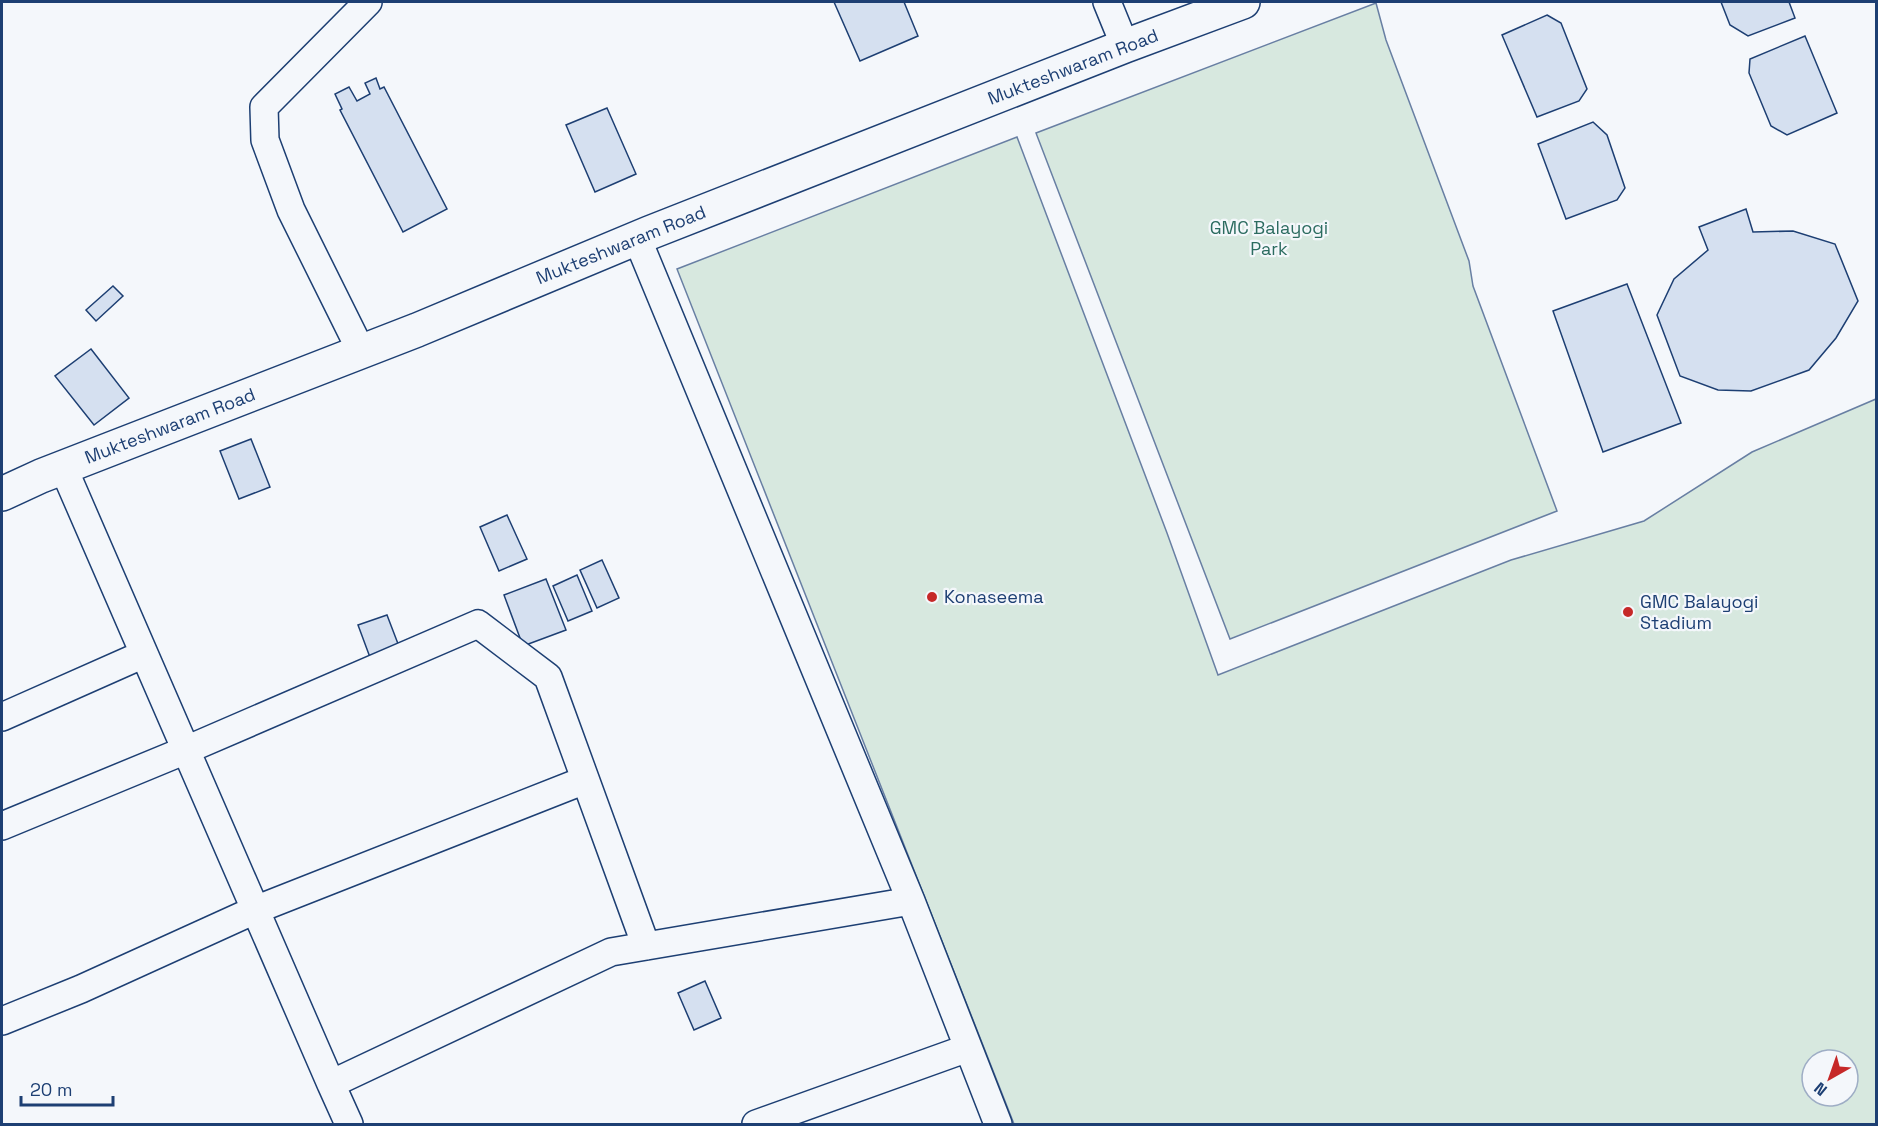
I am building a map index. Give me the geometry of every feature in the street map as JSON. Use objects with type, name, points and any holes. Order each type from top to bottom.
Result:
[{"type":"main road","name":"Mukteshwaram Road","points":[[2,494],[63,467],[361,351],[637,238],[1125,46],[1243,2]]},
{"type":"street","points":[[361,351],[291,210],[266,140],[264,106],[368,2]]},
{"type":"street","points":[[1107,2],[1125,46]]},
{"type":"street","points":[[637,238],[911,901],[998,1125]]},
{"type":"street","points":[[63,467],[350,1125]]},
{"type":"street","points":[[2,826],[186,750],[478,624],[548,676],[646,946]]},
{"type":"street","points":[[2,717],[144,654]]},
{"type":"street","points":[[2,1021],[81,989],[255,910],[585,780]]},
{"type":"street","points":[[331,1084],[611,952],[911,901]]},
{"type":"street","points":[[756,1125],[968,1048]]},
{"type":"green space","name":"GMC Balayogi Park","points":[[1376,3],[1386,40],[1469,261],[1473,286],[1557,511],[1230,639],[1036,133]]},
{"type":"green space","name":"GMC Balayogi Stadium","points":[[1017,137],[1167,533],[1218,675],[1511,560],[1644,521],[1752,452],[1876,399],[1876,1124],[1014,1124],[677,269]]},
{"type":"building","points":[[834,2],[904,2],[918,36],[860,61]]},
{"type":"building","points":[[1721,2],[1789,2],[1795,18],[1748,36],[1730,25]]},
{"type":"building","points":[[1547,15],[1561,23],[1587,89],[1579,101],[1537,117],[1502,35]]},
{"type":"building","points":[[1805,36],[1837,113],[1787,135],[1771,126],[1749,73],[1750,59]]},
{"type":"building","points":[[376,78],[380,89],[384,87],[447,209],[403,232],[340,110],[342,109],[335,94],[349,87],[357,101],[370,94],[365,83]]},
{"type":"building","points":[[607,108],[636,174],[595,192],[566,125]]},
{"type":"building","points":[[1593,122],[1607,135],[1625,188],[1617,200],[1566,219],[1538,144]]},
{"type":"building","points":[[1746,209],[1753,232],[1793,231],[1835,244],[1858,301],[1836,338],[1809,370],[1751,391],[1718,390],[1680,376],[1657,315],[1674,279],[1708,250],[1699,227]]},
{"type":"building","points":[[1627,284],[1681,423],[1603,452],[1553,311]]},
{"type":"building","points":[[113,286],[123,296],[96,321],[86,310]]},
{"type":"building","points":[[91,349],[129,398],[94,425],[55,376]]},
{"type":"building","points":[[251,439],[270,487],[239,499],[220,451]]},
{"type":"building","points":[[507,515],[527,559],[499,571],[480,527]]},
{"type":"building","points":[[602,560],[619,598],[597,608],[580,570]]},
{"type":"building","points":[[577,575],[592,611],[568,621],[553,586]]},
{"type":"building","points":[[546,579],[566,630],[523,646],[504,595]]},
{"type":"building","points":[[387,615],[400,649],[371,660],[358,625]]},
{"type":"building","points":[[705,981],[721,1018],[694,1030],[678,993]]},
{"type":"place","name":"Konaseema","points":[[932,597]]},
{"type":"place","name":"GMC Balayogi Stadium","points":[[1628,612]]}]
